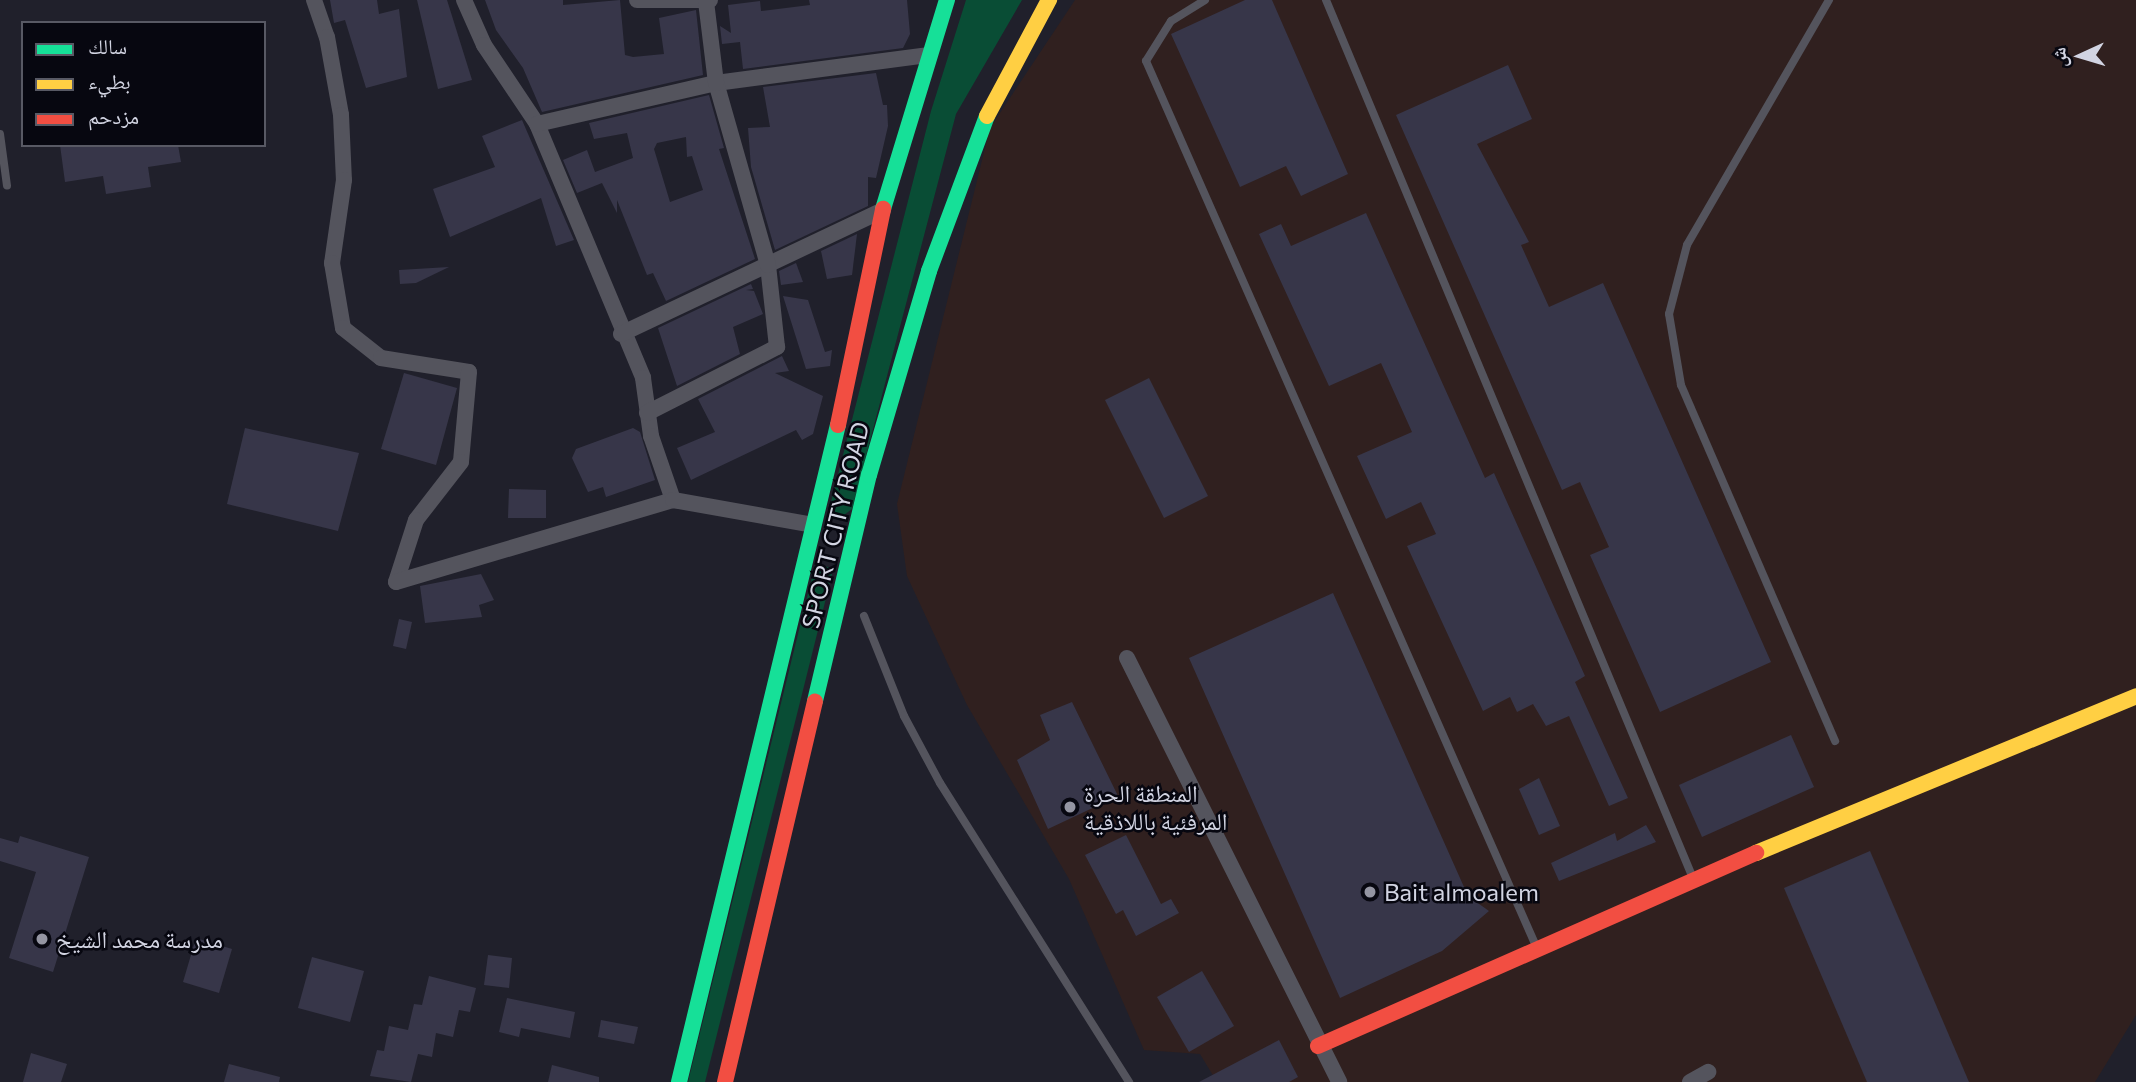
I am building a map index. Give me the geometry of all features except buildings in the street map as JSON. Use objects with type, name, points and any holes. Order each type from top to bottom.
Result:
[{"type":"main road","name":"SPORT CITY ROAD","points":[[680,1082],[813,525],[883,210],[947,0]]},
{"type":"main road","name":"SPORT CITY ROAD","points":[[724,1082],[869,475],[929,271],[986,118],[1049,0]]},
{"type":"main road","points":[[1318,1046],[1693,879],[2136,696]]},
{"type":"street","points":[[314,0],[327,37],[341,115],[344,180],[332,263],[343,328],[381,358],[469,372],[461,462],[416,520],[396,582],[673,500],[813,525]]},
{"type":"street","points":[[464,0],[484,45],[537,124],[621,334],[643,378],[647,412],[673,500]]},
{"type":"street","points":[[637,0],[708,0],[716,83],[768,265],[777,347],[647,412]]},
{"type":"street","points":[[537,124],[716,83],[929,55]]},
{"type":"street","points":[[621,334],[883,210]]},
{"type":"street","points":[[1127,658],[1318,1046],[1339,1082]]},
{"type":"street","points":[[1690,1082],[1707,1072]]},
{"type":"lane","points":[[1205,0],[1171,21],[1146,61],[1537,949]]},
{"type":"lane","points":[[1326,0],[1693,879]]},
{"type":"lane","points":[[1829,0],[1687,245],[1669,314],[1681,385],[1835,741]]},
{"type":"lane","points":[[0,134],[7,186]]},
{"type":"lane","points":[[864,616],[904,716],[940,783],[1129,1082]]},
{"type":"shaded area","points":[[1075,0],[2136,0],[2136,1015],[2095,1082],[1217,1082],[1200,1054],[1144,1050],[1069,879],[967,705],[907,576],[897,504],[990,128]]},
{"type":"green space","points":[[966,0],[1022,0],[956,114],[852,509],[840,518],[834,516],[831,502],[931,111]]},
{"type":"green space","points":[[821,565],[831,568],[832,574],[705,1082],[688,1082],[814,569]]},
{"type":"traffic: fast","points":[[883,209],[947,0]]},
{"type":"traffic: fast","points":[[815,701],[869,475],[929,271],[987,116]]},
{"type":"traffic: fast","points":[[679,1082],[838,425]]},
{"type":"traffic: slow","points":[[987,116],[1049,0]]},
{"type":"traffic: slow","points":[[1756,853],[2136,696]]},
{"type":"traffic: jam","points":[[838,425],[883,209]]},
{"type":"traffic: jam","points":[[725,1082],[815,701]]},
{"type":"traffic: jam","points":[[1318,1046],[1756,853]]},
{"type":"place","name":"المنطقة الحرة المرفئية باللاذقية","points":[[1070,807]]},
{"type":"place","name":"Bait almoalem","points":[[1370,892]]},
{"type":"place","name":"مدرسة محمد الشيخ","points":[[42,939]]}]
